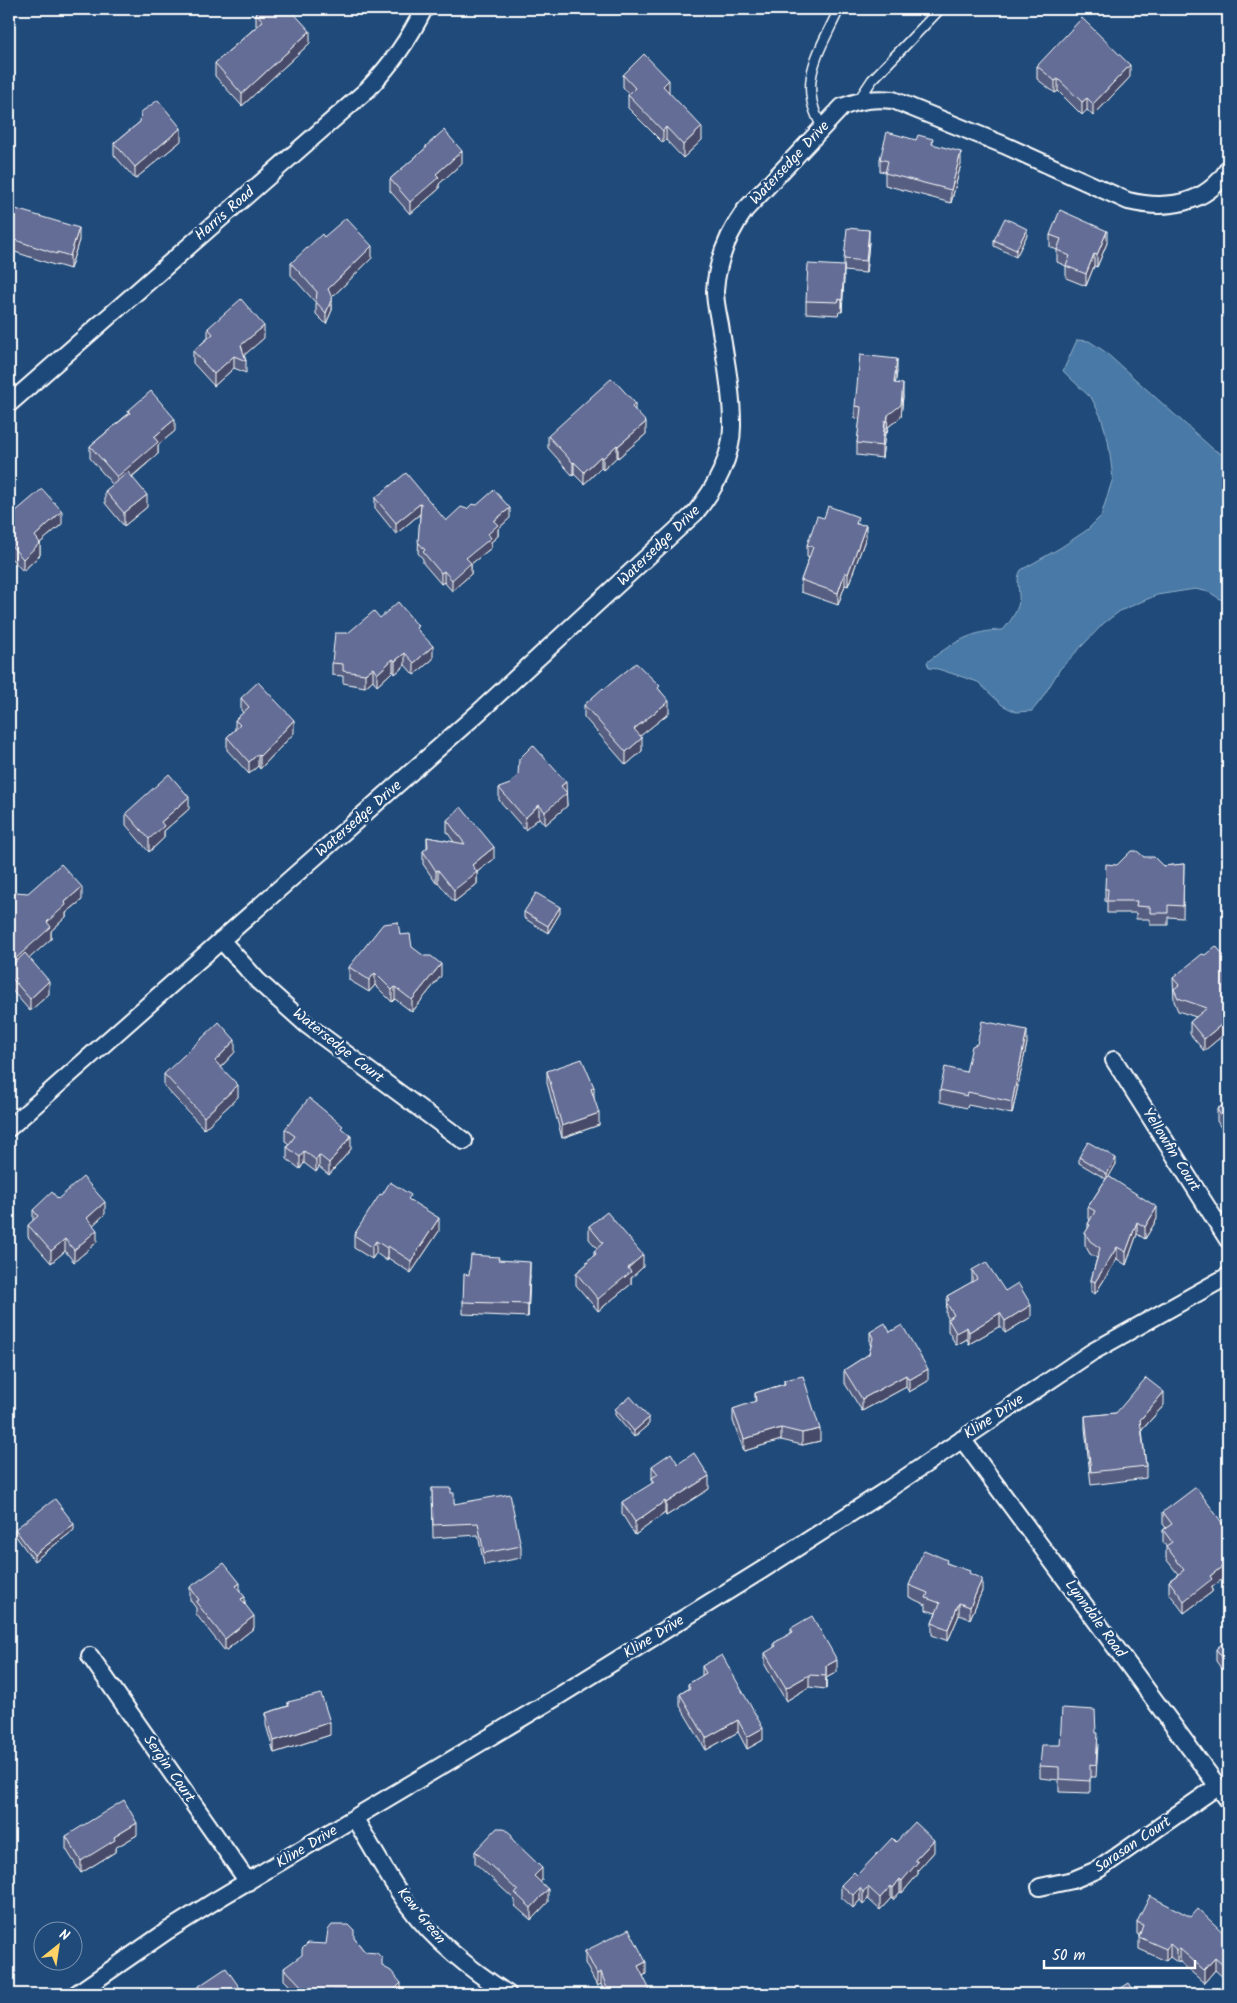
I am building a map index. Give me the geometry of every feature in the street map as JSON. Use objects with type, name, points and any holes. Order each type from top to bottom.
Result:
[{"type":"street","name":"Harris Road","points":[[9,404],[368,89],[401,50],[424,9]]},
{"type":"street","name":"Watersedge Drive","points":[[9,1128],[493,700],[689,521],[706,500],[719,477],[728,451],[732,425],[730,387],[715,293],[718,268],[725,244],[745,210],[842,107],[874,98],[893,100],[1004,145],[1128,201],[1148,206],[1168,206],[1195,198],[1212,187],[1228,169]]},
{"type":"street","name":"Watersedge Court","points":[[221,940],[258,981],[307,1025],[464,1141]]},
{"type":"street","name":"Yellowfin Court","points":[[1114,1060],[1228,1240]]},
{"type":"street","name":"Kline Drive","points":[[76,1994],[167,1931],[557,1698],[754,1575],[890,1488],[1092,1352],[1228,1276]]},
{"type":"street","name":"Lynndale Road","points":[[962,1438],[1228,1800]]},
{"type":"street","name":"Sergin Court","points":[[90,1656],[248,1882]]},
{"type":"street","name":"Sarasan Court","points":[[1040,1887],[1073,1880],[1099,1869],[1218,1786]]},
{"type":"street","name":"Kew Green","points":[[355,1819],[408,1904],[434,1936],[465,1964],[508,1994]]},
{"type":"lane","points":[[823,128],[811,102],[809,84],[813,66],[839,9]]},
{"type":"lane","points":[[858,101],[872,80],[940,9]]},
{"type":"water","points":[[1077,340],[1089,341],[1104,351],[1213,449],[1228,458],[1228,604],[1209,592],[1195,589],[1157,595],[1120,611],[1104,623],[1060,669],[1032,711],[1016,712],[1002,705],[978,682],[938,669],[929,668],[927,662],[962,639],[981,632],[1003,630],[1013,617],[1018,606],[1018,578],[1021,570],[1087,530],[1101,516],[1113,478],[1108,440],[1101,417],[1092,399],[1063,371]]},
{"type":"building","points":[[261,9],[290,9],[310,31],[242,94],[215,63],[263,21],[256,13]]},
{"type":"building","points":[[1082,18],[1130,65],[1093,104],[1087,98],[1082,102],[1058,79],[1055,81],[1037,66]]},
{"type":"building","points":[[644,54],[669,80],[663,86],[702,127],[683,145],[666,127],[663,131],[628,95],[635,88],[623,75]]},
{"type":"building","points":[[158,100],[181,128],[135,167],[114,143],[140,122],[141,112]]},
{"type":"building","points":[[444,130],[462,151],[436,174],[439,177],[410,202],[390,179]]},
{"type":"building","points":[[887,132],[916,140],[918,135],[933,139],[932,144],[961,152],[951,190],[885,173],[888,161],[880,159]]},
{"type":"building","points":[[9,207],[79,228],[70,256],[57,252],[57,254],[9,238]]},
{"type":"building","points":[[1060,210],[1107,231],[1097,255],[1094,254],[1086,274],[1066,266],[1070,256],[1057,250],[1061,239],[1050,235]]},
{"type":"building","points":[[346,218],[372,246],[328,289],[332,298],[326,313],[316,302],[317,292],[291,263],[322,234],[324,237]]},
{"type":"building","points":[[1005,218],[1027,229],[1016,250],[994,240]]},
{"type":"building","points":[[847,228],[869,230],[866,261],[844,259]]},
{"type":"building","points":[[808,264],[844,266],[842,300],[839,299],[838,302],[806,301]]},
{"type":"building","points":[[241,299],[264,326],[241,345],[246,361],[234,356],[214,374],[193,351],[213,334],[208,328]]},
{"type":"building","points":[[860,355],[897,359],[894,383],[903,384],[901,405],[888,415],[887,421],[885,421],[882,446],[857,443],[861,407],[855,406]]},
{"type":"building","points":[[612,378],[635,403],[632,407],[646,422],[603,458],[601,456],[584,472],[548,436]]},
{"type":"building","points":[[151,391],[175,419],[154,437],[158,442],[117,477],[90,446],[130,413],[128,411]]},
{"type":"building","points":[[128,472],[147,495],[124,513],[105,491]]},
{"type":"building","points":[[406,473],[446,521],[461,507],[467,509],[472,504],[477,505],[494,490],[510,508],[494,521],[498,525],[488,534],[491,538],[466,558],[471,563],[452,580],[444,571],[441,573],[423,552],[425,550],[418,542],[421,503],[396,523],[375,498]]},
{"type":"building","points":[[42,489],[62,511],[35,536],[40,543],[23,559],[9,543],[9,517]]},
{"type":"building","points":[[828,506],[858,517],[856,524],[866,525],[848,574],[845,572],[838,593],[801,580],[813,547],[807,545],[817,516],[824,518]]},
{"type":"building","points":[[398,602],[418,626],[416,628],[433,646],[414,663],[405,653],[395,661],[393,659],[377,674],[373,668],[365,674],[343,671],[343,664],[332,663],[335,633],[348,633],[374,611],[380,618]]},
{"type":"building","points":[[636,663],[660,686],[658,688],[669,701],[634,729],[642,738],[626,752],[584,705]]},
{"type":"building","points":[[258,682],[294,720],[260,756],[258,754],[249,762],[227,737],[240,725],[235,720],[249,707],[241,698]]},
{"type":"building","points":[[533,745],[566,782],[561,786],[567,793],[545,812],[539,805],[525,818],[499,788],[510,784],[518,775],[519,759]]},
{"type":"building","points":[[169,774],[189,797],[161,822],[164,826],[149,839],[126,813]]},
{"type":"building","points":[[461,807],[494,847],[472,865],[477,872],[454,890],[438,870],[436,871],[423,851],[428,847],[427,837],[465,844],[447,820]]},
{"type":"building","points":[[1131,851],[1137,851],[1144,857],[1154,857],[1163,866],[1184,864],[1183,906],[1168,905],[1168,913],[1150,913],[1150,907],[1136,906],[1137,901],[1107,901],[1108,889],[1105,889],[1106,864],[1117,865]]},
{"type":"building","points":[[61,864],[82,887],[47,922],[51,927],[14,960],[9,955],[9,898],[16,892],[28,893]]},
{"type":"building","points":[[536,893],[560,907],[548,926],[524,912]]},
{"type":"building","points":[[398,922],[400,935],[410,934],[412,947],[424,956],[431,956],[441,964],[412,1000],[395,987],[392,990],[375,973],[369,980],[349,967],[383,924]]},
{"type":"building","points":[[1216,946],[1228,961],[1228,1019],[1204,1039],[1190,1022],[1207,1008],[1178,998],[1174,989],[1179,985],[1173,978],[1202,954],[1205,955]]},
{"type":"building","points":[[25,953],[49,981],[30,999],[9,975],[9,968]]},
{"type":"building","points":[[982,1021],[1027,1030],[1012,1102],[968,1092],[967,1096],[940,1090],[945,1067],[966,1072],[972,1046],[977,1044]]},
{"type":"building","points":[[219,1022],[235,1040],[215,1061],[238,1085],[204,1117],[164,1074]]},
{"type":"building","points":[[582,1059],[594,1087],[591,1089],[599,1113],[562,1126],[547,1071]]},
{"type":"building","points":[[309,1098],[343,1126],[341,1128],[351,1136],[329,1163],[319,1155],[316,1160],[304,1151],[300,1157],[287,1147],[295,1136],[285,1129]]},
{"type":"building","points":[[1228,1102],[1228,1128],[1217,1109]]},
{"type":"building","points":[[1088,1142],[1116,1158],[1107,1174],[1079,1157]]},
{"type":"building","points":[[1108,1176],[1157,1207],[1145,1227],[1137,1222],[1126,1252],[1117,1247],[1095,1282],[1091,1280],[1100,1248],[1090,1241],[1085,1233],[1095,1211],[1088,1207]]},
{"type":"building","points":[[83,1177],[105,1202],[87,1218],[97,1230],[74,1250],[65,1239],[51,1251],[28,1225],[38,1216],[33,1210],[52,1192],[58,1199]]},
{"type":"building","points":[[390,1182],[411,1195],[408,1199],[439,1218],[411,1261],[388,1246],[387,1248],[376,1241],[372,1247],[354,1235],[380,1194],[382,1195]]},
{"type":"building","points":[[607,1212],[643,1255],[628,1268],[631,1272],[598,1299],[576,1273],[588,1263],[587,1261],[596,1254],[594,1251],[603,1243],[589,1226]]},
{"type":"building","points":[[471,1255],[499,1257],[498,1260],[530,1262],[528,1304],[463,1302],[464,1274],[469,1275]]},
{"type":"building","points":[[986,1262],[1005,1291],[1018,1283],[1031,1305],[1005,1321],[1000,1313],[969,1332],[967,1327],[956,1333],[948,1319],[954,1315],[946,1302],[949,1300],[947,1296],[977,1279],[972,1270]]},
{"type":"building","points":[[885,1323],[890,1332],[902,1325],[928,1369],[909,1380],[906,1375],[862,1399],[844,1370],[869,1354],[873,1338],[870,1332]]},
{"type":"building","points":[[803,1376],[820,1429],[802,1433],[781,1428],[744,1439],[733,1409],[756,1401],[755,1393],[785,1384],[784,1380]]},
{"type":"building","points":[[1146,1378],[1164,1392],[1140,1420],[1146,1466],[1091,1472],[1085,1416],[1116,1413]]},
{"type":"building","points":[[630,1396],[649,1418],[634,1431],[615,1409]]},
{"type":"building","points":[[671,1453],[678,1464],[694,1453],[709,1476],[666,1503],[665,1501],[635,1522],[622,1502],[654,1482],[652,1478],[658,1474],[652,1466]]},
{"type":"building","points":[[1196,1487],[1228,1531],[1228,1536],[1222,1541],[1228,1549],[1228,1562],[1210,1576],[1212,1579],[1184,1601],[1169,1581],[1184,1570],[1166,1546],[1172,1542],[1163,1530],[1172,1524],[1163,1512]]},
{"type":"building","points":[[432,1488],[451,1488],[451,1493],[454,1493],[454,1504],[510,1494],[521,1546],[484,1553],[478,1523],[433,1525]]},
{"type":"building","points":[[55,1499],[74,1524],[34,1555],[15,1529]]},
{"type":"building","points":[[924,1550],[947,1560],[946,1563],[970,1571],[969,1573],[982,1579],[970,1607],[959,1603],[948,1629],[932,1623],[940,1603],[926,1598],[928,1593],[909,1585]]},
{"type":"building","points":[[224,1563],[240,1583],[236,1586],[245,1597],[241,1599],[254,1616],[225,1639],[196,1602],[199,1600],[190,1587]]},
{"type":"building","points":[[812,1616],[837,1660],[826,1666],[826,1676],[809,1675],[786,1688],[765,1653],[776,1646],[774,1643],[793,1632],[791,1628]]},
{"type":"building","points":[[1228,1639],[1228,1665],[1216,1649]]},
{"type":"building","points":[[722,1655],[763,1728],[747,1737],[738,1720],[706,1738],[680,1694],[690,1688],[688,1684],[706,1673],[702,1666]]},
{"type":"building","points":[[321,1694],[330,1722],[274,1741],[266,1713],[289,1706],[288,1702]]},
{"type":"building","points":[[1062,1708],[1095,1710],[1096,1733],[1098,1733],[1096,1765],[1090,1764],[1090,1781],[1059,1779],[1059,1767],[1040,1766],[1042,1745],[1060,1745]]},
{"type":"building","points":[[124,1800],[137,1823],[114,1837],[115,1840],[81,1861],[66,1836]]},
{"type":"building","points":[[915,1822],[934,1840],[915,1860],[918,1862],[902,1881],[900,1879],[893,1888],[891,1886],[880,1898],[868,1887],[863,1892],[860,1888],[853,1895],[841,1885],[854,1872],[857,1875],[892,1838],[896,1842]]},
{"type":"building","points":[[497,1828],[504,1828],[512,1835],[512,1839],[542,1868],[534,1876],[548,1889],[531,1908],[515,1893],[518,1891],[475,1851]]},
{"type":"building","points":[[1150,1896],[1191,1917],[1198,1909],[1228,1937],[1228,1963],[1225,1967],[1215,1958],[1204,1970],[1180,1949],[1177,1950],[1170,1944],[1166,1949],[1139,1937],[1143,1925],[1137,1922]]},
{"type":"building","points":[[332,1925],[349,1925],[354,1930],[354,1938],[365,1952],[377,1953],[382,1958],[382,1966],[391,1971],[401,1983],[390,1994],[356,1994],[353,1991],[333,1991],[330,1994],[309,1994],[284,1968],[302,1955],[302,1949],[308,1943],[326,1944],[328,1930]]},
{"type":"building","points":[[629,1929],[646,1962],[638,1966],[650,1990],[640,1994],[609,1994],[601,1972],[597,1974],[585,1951]]},
{"type":"building","points":[[226,1968],[244,1994],[187,1994]]},
{"type":"building","points":[[1129,1983],[1136,1994],[1112,1994]]}]
